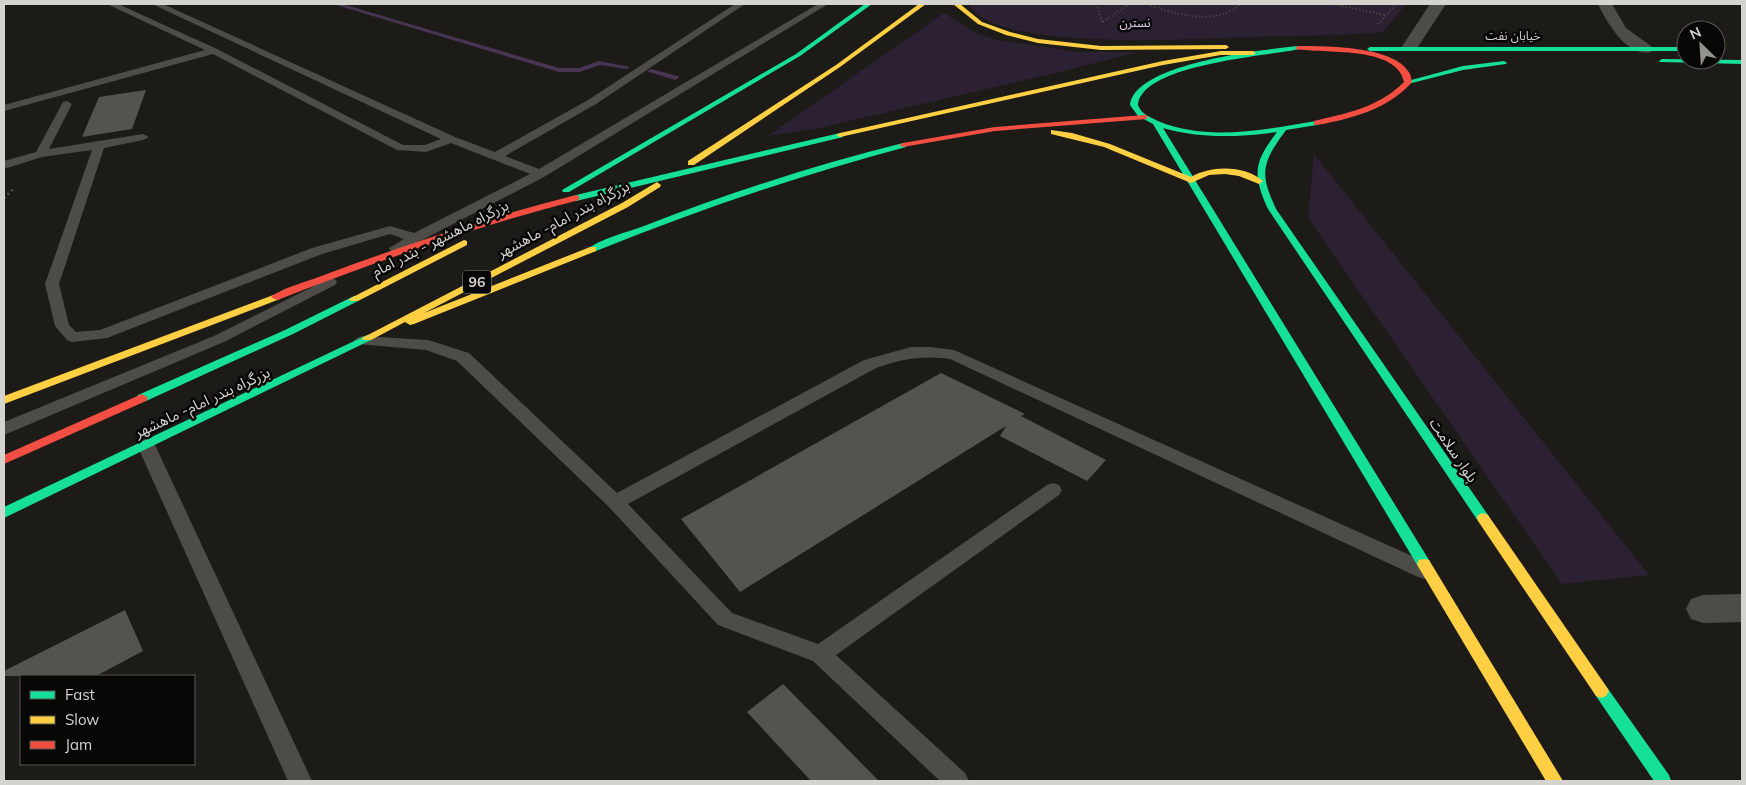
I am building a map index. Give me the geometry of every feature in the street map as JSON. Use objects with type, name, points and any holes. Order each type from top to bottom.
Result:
[{"type":"main road","name":"بزرگراه ماهشهر - بندر امام","points":[[4,460],[289,332],[578,184],[798,55],[869,4]]},
{"type":"main road","name":"بزرگراه بندر امام- ماهشهر","points":[[4,513],[362,341],[625,205],[785,102],[886,33],[923,4]]},
{"type":"main road","points":[[956,4],[965,14],[984,25],[1011,34],[1043,41],[1077,45],[1128,47],[1298,48],[1341,49],[1365,53],[1391,61],[1407,73],[1408,82],[1398,94],[1371,108],[1331,120],[1283,129],[1246,133],[1209,133],[1183,130],[1156,123],[1144,117],[1137,110],[1134,103],[1134,98],[1141,89],[1152,81],[1192,66],[1253,53],[1298,48]]},
{"type":"main road","name":"خیابان نفت","points":[[1341,49],[1409,48],[1742,62]]},
{"type":"main road","name":"خیابان نفت","points":[[1655,57],[1676,52]]},
{"type":"main road","points":[[4,400],[391,253],[472,226],[541,206],[825,138],[1163,63],[1221,53],[1253,53]]},
{"type":"main road","name":"خیابان نفت","points":[[1408,82],[1464,68],[1514,63]]},
{"type":"main road","points":[[362,341],[656,224],[767,184],[857,156],[908,143],[974,131],[1144,117]]},
{"type":"main road","points":[[1156,123],[1190,180],[1202,196],[1554,781]]},
{"type":"main road","points":[[1018,126],[1084,137],[1124,150],[1190,180]]},
{"type":"main road","points":[[1190,180],[1203,173],[1223,171],[1242,174],[1259,181],[1261,164],[1268,147],[1283,129]]},
{"type":"main road","name":"بلوار سلامت","points":[[1259,181],[1272,209],[1663,781]]},
{"type":"street","points":[[1409,48],[1438,4]]},
{"type":"street","points":[[1605,4],[1620,31],[1655,57]]},
{"type":"street","points":[[1704,609],[1742,608]]},
{"type":"lane","points":[[111,4],[214,51],[401,148],[417,150],[438,146],[451,139]]},
{"type":"lane","points":[[156,4],[451,139],[540,174]]},
{"type":"lane","points":[[496,156],[592,102],[741,4]]},
{"type":"lane","points":[[4,429],[219,339],[540,174],[824,4]]},
{"type":"lane","points":[[4,108],[214,51]]},
{"type":"lane","points":[[41,154],[67,104]]},
{"type":"lane","points":[[4,165],[41,154],[143,138]]},
{"type":"lane","points":[[99,145],[52,284],[62,326],[72,337],[102,335],[317,250],[390,230],[416,238]]},
{"type":"lane","points":[[362,341],[428,345],[463,357],[614,502],[725,619],[820,654],[957,781]]},
{"type":"lane","points":[[614,502],[870,364],[904,352],[930,350],[954,355],[1430,573]]},
{"type":"lane","points":[[146,445],[300,781]]},
{"type":"lane","points":[[820,654],[1053,490]]},
{"type":"path","points":[[1102,23],[1129,4]]},
{"type":"path","points":[[1148,4],[1162,10],[1197,15],[1229,12],[1238,8],[1240,4]]},
{"type":"path","points":[[1332,4],[1386,15]]},
{"type":"green space","name":"نسترن","points":[[969,4],[1406,4],[1383,32],[1143,40],[1053,36],[1015,30],[985,19]]},
{"type":"green space","points":[[944,13],[976,33],[997,40],[1079,52],[1138,52],[819,128],[768,136]]},
{"type":"green space","points":[[1314,154],[1649,575],[1562,584],[1308,218]]},
{"type":"building","points":[[146,90],[132,129],[82,137],[99,97]]},
{"type":"building","points":[[941,373],[1025,414],[1021,416],[1106,460],[1087,481],[1000,436],[1006,426],[740,592],[681,519]]},
{"type":"building","points":[[125,610],[143,651],[98,675],[4,676],[4,671]]},
{"type":"building","points":[[783,684],[879,781],[811,781],[747,712]]},
{"type":"waterway","points":[[336,4],[559,70],[580,70],[599,63],[627,67]]},
{"type":"waterway","points":[[651,71],[675,78]]},
{"type":"traffic: fast","points":[[566,190],[798,55],[869,4]]},
{"type":"traffic: fast","points":[[1298,48],[1234,57],[1179,70],[1157,79],[1141,89],[1134,105],[1138,112],[1148,119],[1166,127],[1187,132],[1231,134],[1317,123]]},
{"type":"traffic: fast","points":[[1370,49],[1676,49]]},
{"type":"traffic: fast","points":[[1662,61],[1742,62]]},
{"type":"traffic: fast","points":[[1408,82],[1463,68],[1504,63]]},
{"type":"traffic: fast","points":[[1156,123],[1424,564]]},
{"type":"traffic: fast","points":[[1283,129],[1268,150],[1261,167],[1262,185],[1272,209],[1483,518]]},
{"type":"traffic: fast","points":[[576,198],[840,135]]},
{"type":"traffic: fast","points":[[593,249],[669,219],[746,192],[824,167],[903,145]]},
{"type":"traffic: fast","points":[[142,398],[289,332],[354,299]]},
{"type":"traffic: fast","points":[[4,513],[367,338]]},
{"type":"traffic: fast","points":[[1601,691],[1663,781]]},
{"type":"traffic: slow","points":[[691,163],[838,66],[923,4]]},
{"type":"traffic: slow","points":[[956,4],[980,23],[1008,34],[1069,46],[1101,48],[1226,47]]},
{"type":"traffic: slow","points":[[840,135],[1163,63],[1221,53],[1253,53]]},
{"type":"traffic: slow","points":[[1054,132],[1107,145],[1191,180],[1208,172],[1225,171],[1234,172],[1259,181]]},
{"type":"traffic: slow","points":[[367,338],[625,205],[657,185]]},
{"type":"traffic: slow","points":[[354,299],[464,243]]},
{"type":"traffic: slow","points":[[410,322],[593,249]]},
{"type":"traffic: slow","points":[[4,400],[276,297]]},
{"type":"traffic: slow","points":[[1483,518],[1601,691]]},
{"type":"traffic: slow","points":[[1424,564],[1555,781]]},
{"type":"traffic: jam","points":[[1298,48],[1338,49],[1371,54],[1397,64],[1407,75],[1408,82],[1388,99],[1377,105],[1355,114],[1317,123]]},
{"type":"traffic: jam","points":[[903,145],[995,129],[1144,117]]},
{"type":"traffic: jam","points":[[276,297],[388,255],[462,230],[576,198]]},
{"type":"traffic: jam","points":[[4,460],[142,398]]}]
